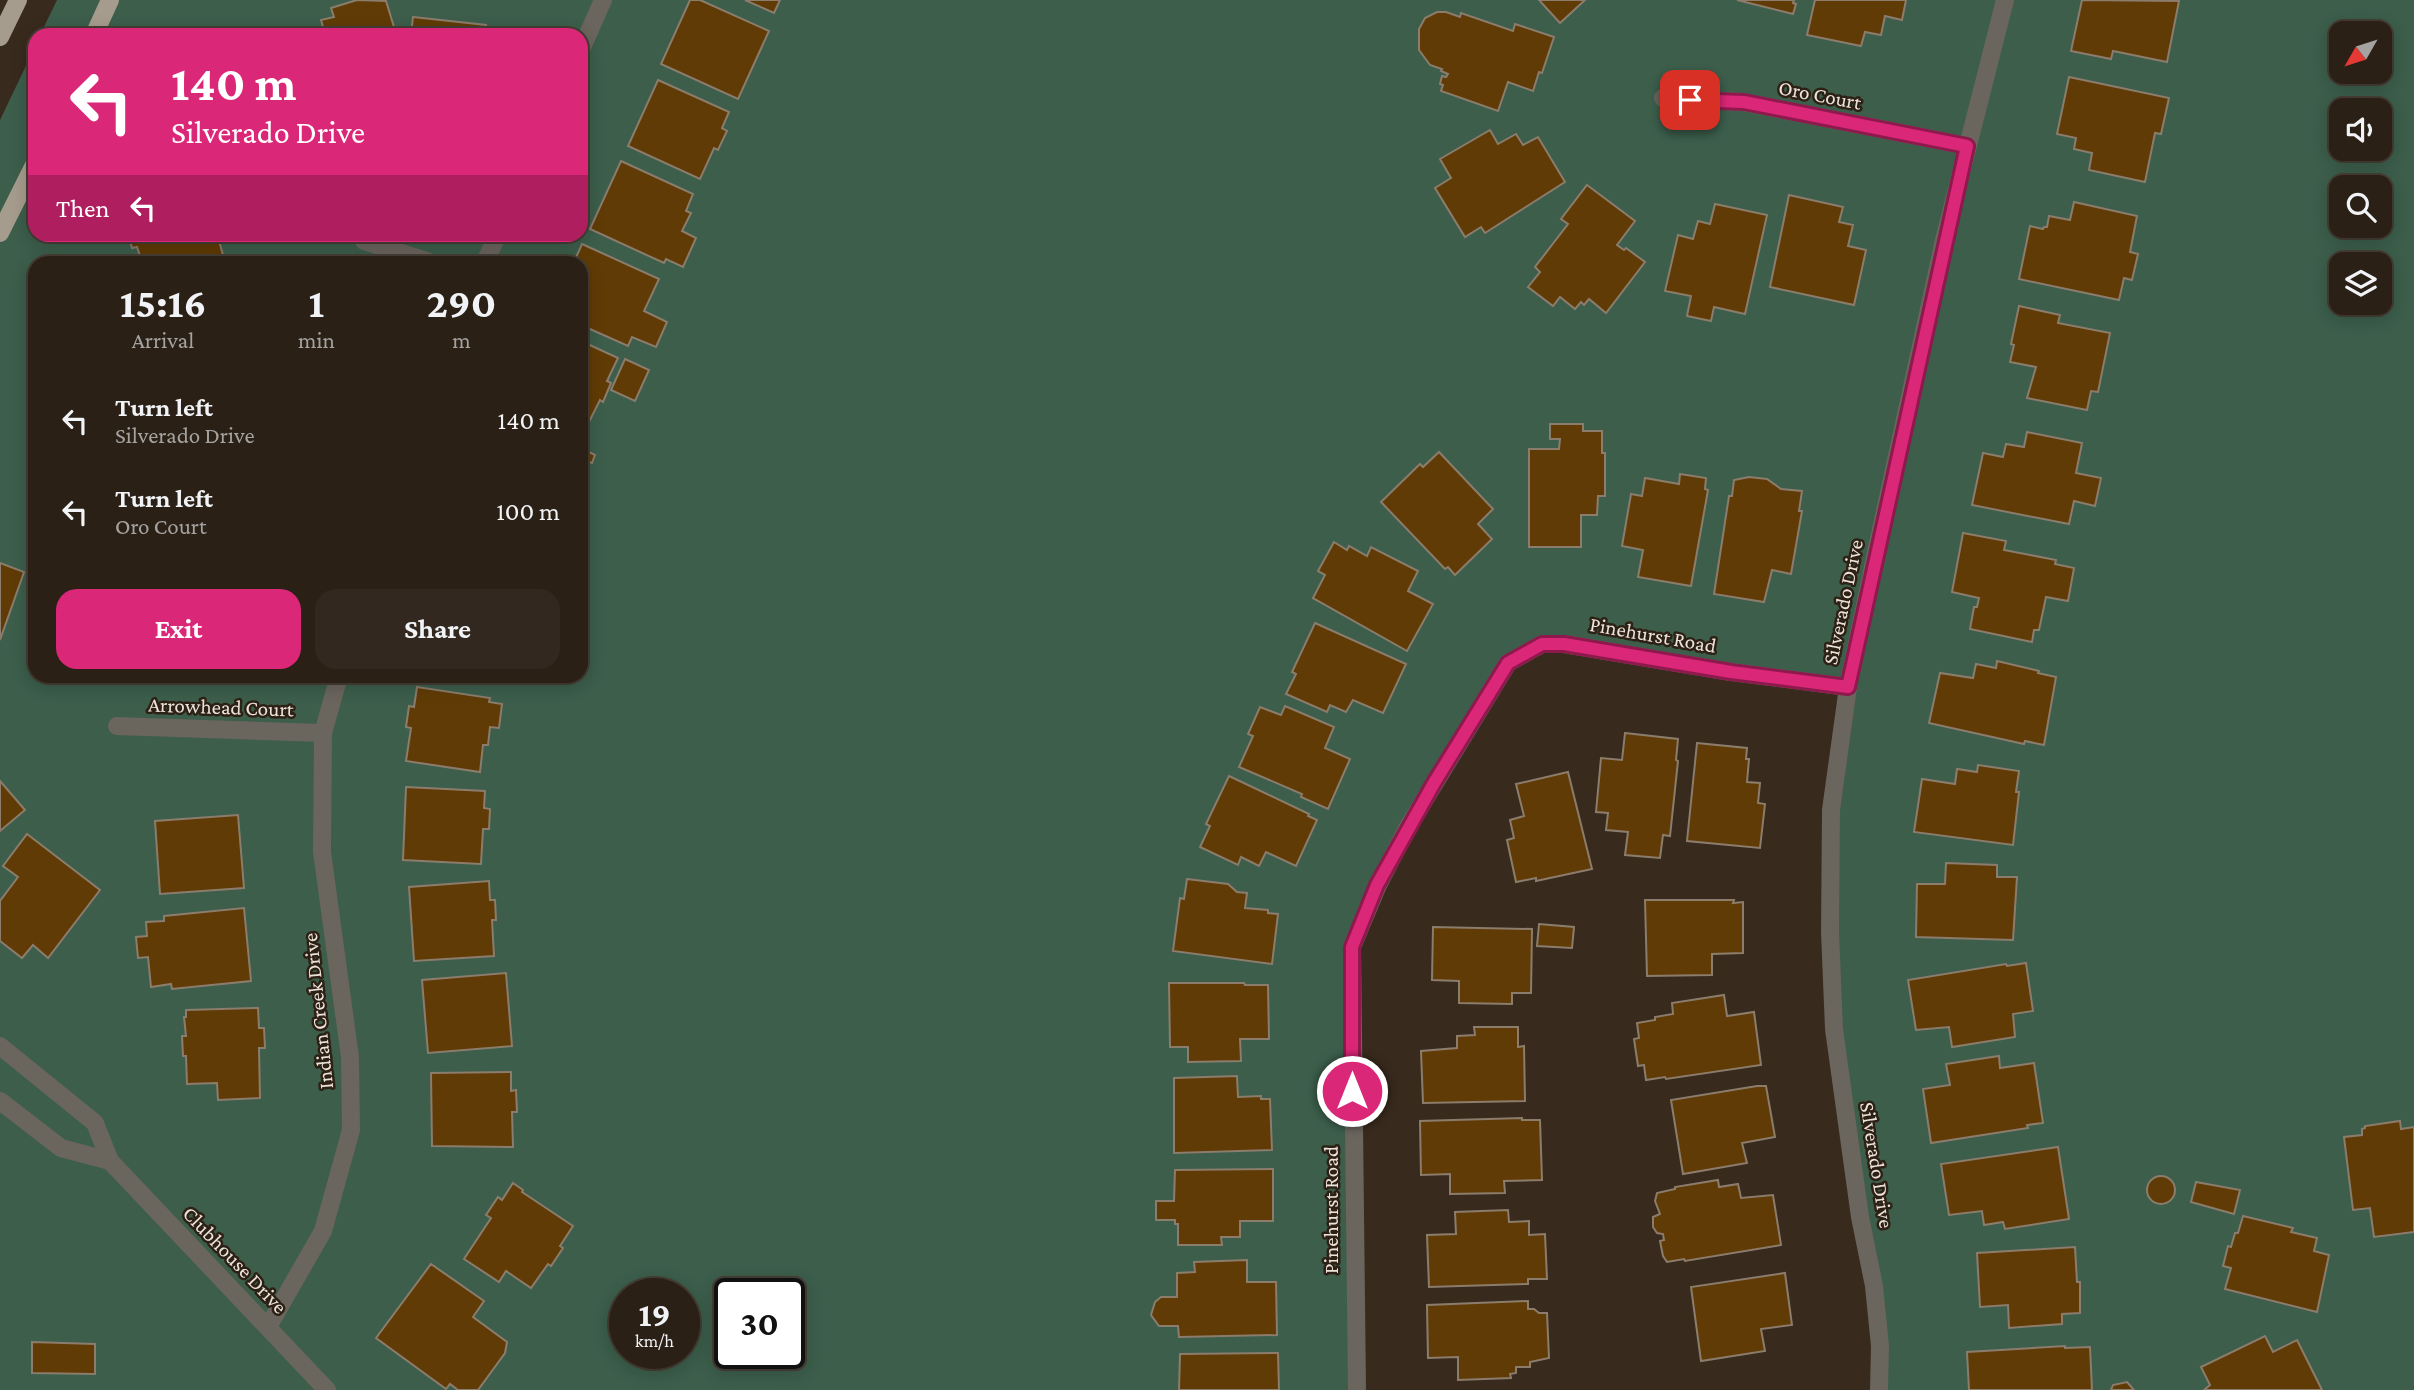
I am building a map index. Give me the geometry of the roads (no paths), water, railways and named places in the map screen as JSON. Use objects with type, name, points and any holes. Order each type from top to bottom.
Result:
[{"type":"main road","points":[[0,37],[18,0]]},
{"type":"main road","points":[[97,28],[110,0]]},
{"type":"main road","points":[[0,233],[28,177]]},
{"type":"street","points":[[588,34],[603,0]]},
{"type":"street","name":"Silverado Drive","points":[[1879,1390],[1880,1346],[1874,1286],[1858,1205],[1834,1029],[1830,932],[1831,810],[1848,687],[1967,146],[2005,0]]},
{"type":"street","name":"Oro Court","points":[[1663,98],[1744,102],[1967,146]]},
{"type":"street","points":[[370,242],[412,256]]},
{"type":"street","name":"Pinehurst Road","points":[[1357,1390],[1352,947],[1377,885],[1408,827],[1508,663],[1542,644],[1564,644],[1731,672],[1848,687]]},
{"type":"street","name":"Indian Creek Drive","points":[[268,1327],[323,1231],[351,1130],[350,1057],[322,852],[323,733],[337,683]]},
{"type":"street","name":"Arrowhead Court","points":[[117,726],[323,733]]},
{"type":"street","name":"Clubhouse Drive","points":[[0,1046],[95,1124],[110,1161],[327,1390]]},
{"type":"street","points":[[0,1101],[61,1148],[110,1161]]}]
